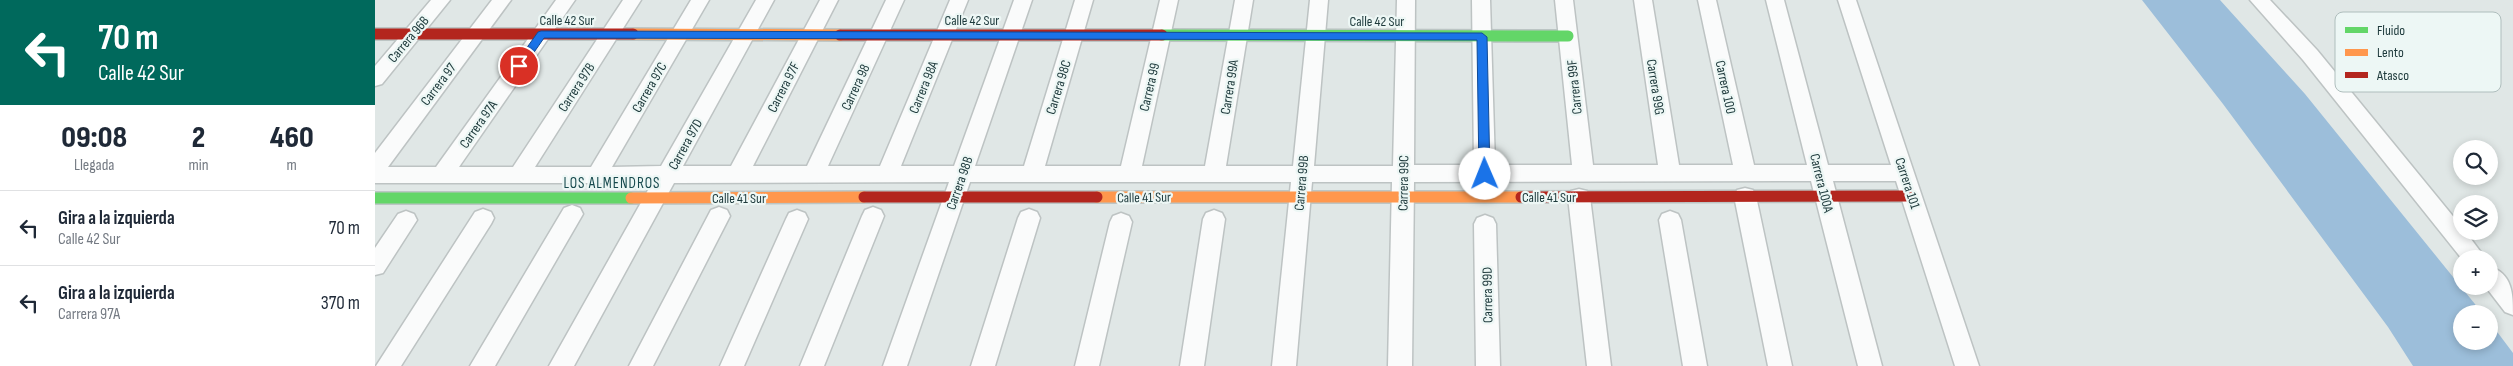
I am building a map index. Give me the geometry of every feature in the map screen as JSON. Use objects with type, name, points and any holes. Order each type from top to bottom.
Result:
[{"type":"street","name":"Carrera 96B","points":[[375,79],[441,0]]},
{"type":"street","name":"Carrera 97","points":[[375,168],[502,0]]},
{"type":"street","name":"Carrera 97A","points":[[442,175],[566,0]]},
{"type":"street","name":"Carrera 97B","points":[[519,174],[632,0]]},
{"type":"street","name":"Carrera 97C","points":[[597,174],[700,0]]},
{"type":"street","name":"Carrera 97D","points":[[561,366],[765,0]]},
{"type":"street","name":"Carrera 97F","points":[[738,174],[829,0]]},
{"type":"street","name":"Carrera 98","points":[[814,174],[895,0]]},
{"type":"street","name":"Carrera 98A","points":[[887,174],[959,0]]},
{"type":"street","name":"Carrera 98B","points":[[895,366],[1023,0]]},
{"type":"street","name":"Carrera 98C","points":[[1032,174],[1084,0]]},
{"type":"street","name":"Carrera 99","points":[[1130,174],[1169,0]]},
{"type":"street","name":"Carrera 99A","points":[[1215,174],[1243,0]]},
{"type":"street","name":"Carrera 99B","points":[[1284,366],[1319,0]]},
{"type":"street","name":"Carrera 99C","points":[[1401,366],[1406,0]]},
{"type":"street","points":[[1481,0],[1485,174]]},
{"type":"street","name":"Carrera 99F","points":[[1564,0],[1583,174]]},
{"type":"street","name":"Carrera 99G","points":[[1643,0],[1670,173]]},
{"type":"street","name":"Carrera 100","points":[[1707,0],[1745,173]]},
{"type":"street","name":"Carrera 100A","points":[[1775,0],[1870,366]]},
{"type":"street","name":"Carrera 101","points":[[1847,0],[1967,366]]},
{"type":"street","points":[[2259,0],[2310,55],[2335,86]]},
{"type":"street","name":"Calle 42 Sur","points":[[375,34],[1568,36]]},
{"type":"street","points":[[2340,92],[2468,250]]},
{"type":"street","name":"Calle 41 Sur","points":[[375,175],[1905,173]]},
{"type":"street","points":[[1745,196],[1780,366]]},
{"type":"street","name":"Calle 41 Sur","points":[[375,198],[1912,196]]},
{"type":"street","points":[[1579,197],[1599,366]]},
{"type":"street","points":[[482,366],[572,214]]},
{"type":"street","points":[[641,366],[719,216]]},
{"type":"street","points":[[812,366],[873,216]]},
{"type":"street","points":[[388,366],[483,218]]},
{"type":"street","points":[[983,366],[1029,218]]},
{"type":"street","points":[[732,366],[797,219]]},
{"type":"street","points":[[1192,366],[1213,219]]},
{"type":"street","points":[[375,266],[406,220]]},
{"type":"street","points":[[1670,220],[1695,366]]},
{"type":"street","points":[[1087,366],[1121,222]]},
{"type":"street","name":"Carrera 99D","points":[[1485,224],[1488,366]]},
{"type":"street","points":[[2498,286],[2513,305]]},
{"type":"water","points":[[2142,0],[2220,0],[2305,94],[2453,277],[2453,295],[2468,295],[2476,305],[2453,305],[2453,350],[2498,350],[2498,333],[2513,353],[2513,366],[2413,366],[2388,327],[2223,104]]},
{"type":"traffic: fast","points":[[1162,35],[1568,36]]},
{"type":"traffic: fast","points":[[375,198],[631,198]]},
{"type":"traffic: slow","points":[[633,34],[840,35]]},
{"type":"traffic: slow","points":[[631,198],[864,197]]},
{"type":"traffic: slow","points":[[1097,197],[1521,197]]},
{"type":"traffic: jam","points":[[375,34],[633,34]]},
{"type":"traffic: jam","points":[[840,35],[1162,35]]},
{"type":"traffic: jam","points":[[1521,197],[1912,196]]},
{"type":"traffic: jam","points":[[864,197],[1097,197]]},
{"type":"district","name":"LOS ALMENDROS","points":[[612,183]]},
{"type":"route","points":[[519,66],[541,35],[945,34],[1482,37],[1485,174]]}]
